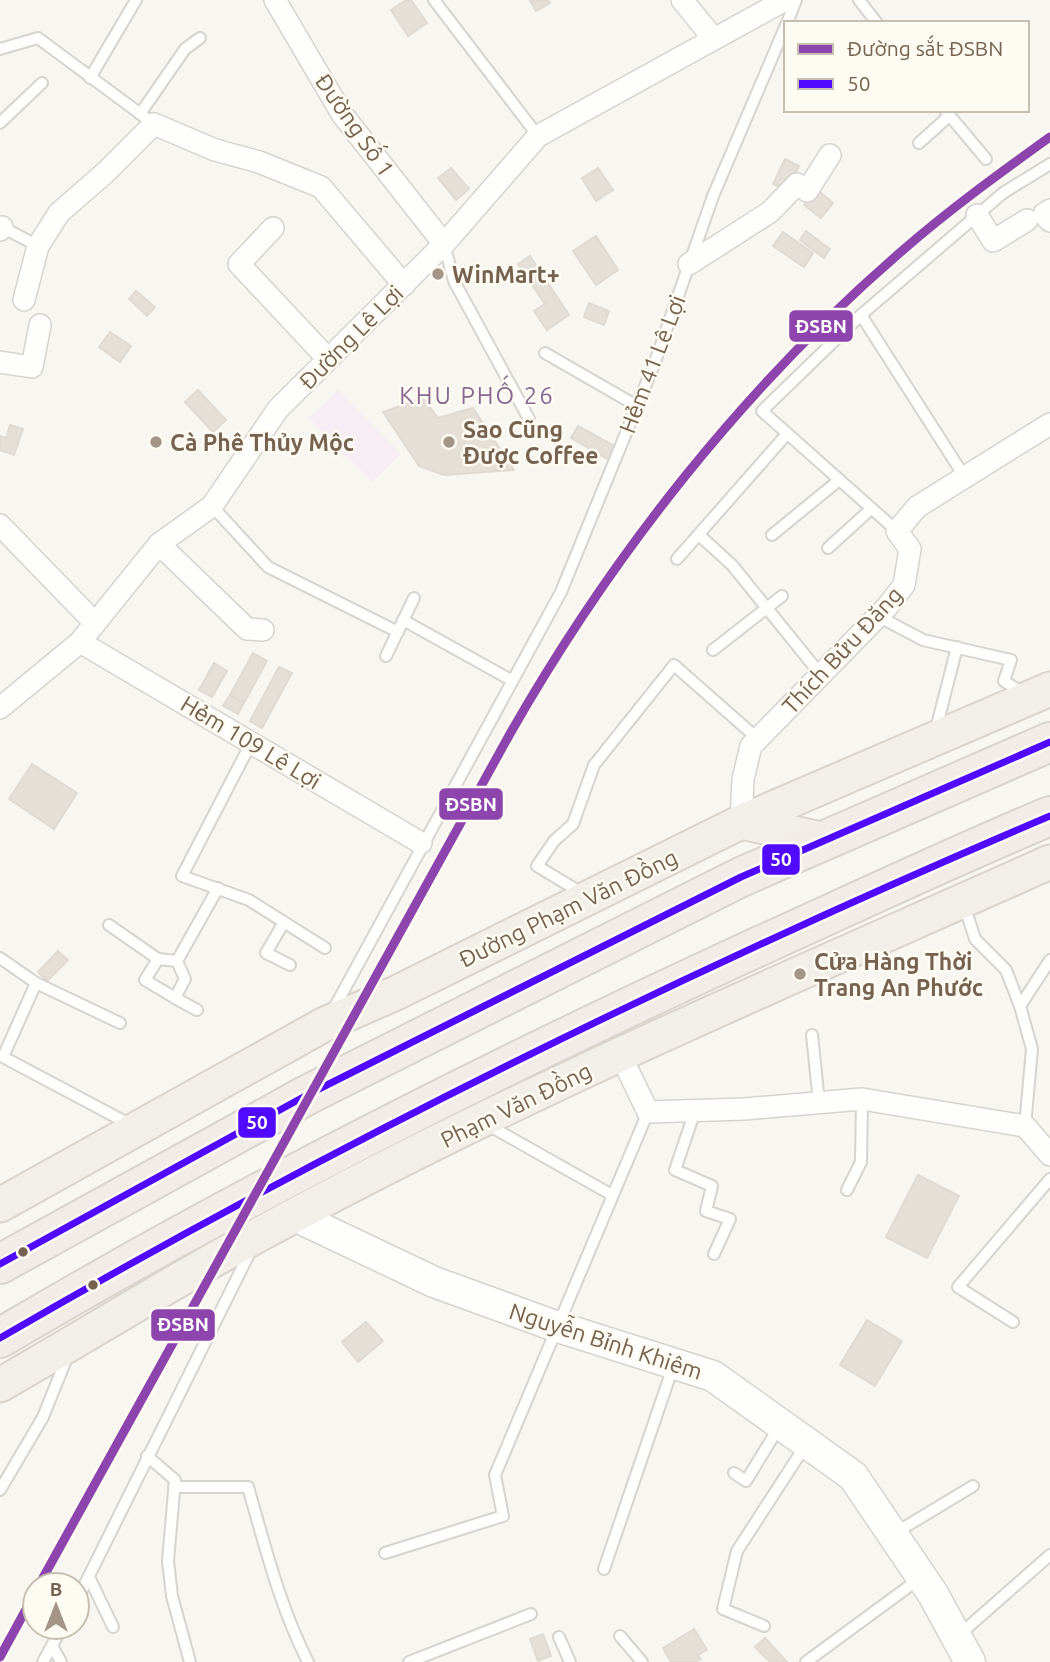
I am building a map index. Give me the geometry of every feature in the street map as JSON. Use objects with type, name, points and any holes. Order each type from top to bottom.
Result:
[{"type":"highway","points":[[0,1264],[307,1095],[741,877],[1050,742]]},
{"type":"highway","name":"Phạm Văn Đồng","points":[[0,1338],[91,1284],[301,1170],[579,1030],[965,852],[1050,816]]},
{"type":"main road","points":[[741,822],[1040,693]]},
{"type":"main road","points":[[741,822],[826,840]]},
{"type":"main road","name":"Đường Phạm Văn Đồng","points":[[326,1024],[396,993],[741,822]]},
{"type":"main road","name":"Phạm Văn Đồng","points":[[0,1385],[259,1234],[482,1121],[685,1022],[1050,862]]},
{"type":"main road","points":[[0,1205],[326,1024]]},
{"type":"street","name":"Đường Số 1","points":[[275,0],[342,114],[444,244]]},
{"type":"street","points":[[682,0],[714,39]]},
{"type":"street","name":"Đường Lê Lợi","points":[[3,702],[80,642],[159,544],[212,506],[278,410],[444,244],[538,136],[785,0]]},
{"type":"street","points":[[24,300],[38,246],[59,213],[106,172],[147,119],[215,150],[259,162],[321,187],[404,285]]},
{"type":"street","points":[[690,264],[769,212],[797,184],[807,191],[830,155]]},
{"type":"street","points":[[1050,210],[1044,214],[1050,220]]},
{"type":"street","points":[[977,215],[993,241],[1027,220]]},
{"type":"street","points":[[273,228],[239,264],[328,359]]},
{"type":"street","points":[[0,362],[32,367],[40,324]]},
{"type":"street","points":[[897,531],[917,507],[964,476],[1048,431]]},
{"type":"street","points":[[0,525],[95,623]]},
{"type":"street","name":"Thích Bửu Đăng","points":[[741,822],[746,759],[758,739],[878,617],[904,585],[910,549],[897,531]]},
{"type":"street","points":[[159,544],[247,629],[262,630]]},
{"type":"street","name":"Hẻm 109 Lê Lợi","points":[[80,642],[421,843]]},
{"type":"street","points":[[620,1054],[648,1112],[862,1099],[1025,1126],[1050,1155]]},
{"type":"street","name":"Nguyễn Bỉnh Khiêm","points":[[295,1216],[434,1282],[555,1326],[713,1376],[853,1476],[922,1577],[963,1649]]},
{"type":"lane","points":[[90,78],[136,0]]},
{"type":"lane","points":[[434,0],[538,136]]},
{"type":"lane","name":"Hẻm 41 Lê Lợi","points":[[787,21],[796,0]]},
{"type":"lane","points":[[859,0],[875,21]]},
{"type":"lane","name":"Hẻm 41 Lê Lợi","points":[[326,1024],[421,843],[561,592],[637,406],[713,196],[784,29]]},
{"type":"lane","points":[[0,49],[38,38],[147,119],[185,49],[200,38]]},
{"type":"lane","points":[[0,123],[42,83]]},
{"type":"lane","points":[[919,143],[947,113],[986,159]]},
{"type":"lane","points":[[897,531],[762,411],[861,315],[977,215],[1003,193],[1050,164]]},
{"type":"lane","points":[[1,228],[38,246]]},
{"type":"lane","points":[[444,244],[454,281],[529,419]]},
{"type":"lane","points":[[861,315],[964,476]]},
{"type":"lane","points":[[545,353],[637,406]]},
{"type":"lane","points":[[677,559],[786,435]]},
{"type":"lane","points":[[772,535],[838,481]]},
{"type":"lane","points":[[212,506],[268,568],[398,632]]},
{"type":"lane","points":[[828,548],[872,509]]},
{"type":"lane","points":[[699,535],[732,565],[821,675]]},
{"type":"lane","points":[[713,650],[782,596]]},
{"type":"lane","points":[[386,656],[414,597]]},
{"type":"lane","points":[[878,617],[923,640],[1011,660],[1004,681],[1040,693]]},
{"type":"lane","points":[[403,620],[511,680]]},
{"type":"lane","points":[[933,739],[957,647]]},
{"type":"lane","points":[[589,897],[537,866],[554,841],[573,824],[594,765],[674,665],[758,739]]},
{"type":"lane","points":[[251,743],[183,876],[249,900],[326,948]]},
{"type":"lane","points":[[177,961],[218,888]]},
{"type":"lane","points":[[963,901],[975,939],[1006,971],[1020,1006],[1032,1049],[1025,1126]]},
{"type":"lane","points":[[284,922],[267,953],[289,965]]},
{"type":"lane","points":[[109,925],[158,959],[177,961]]},
{"type":"lane","points":[[0,958],[36,983],[120,1023]]},
{"type":"lane","points":[[158,959],[145,980],[197,1010]]},
{"type":"lane","points":[[1020,1006],[1050,960]]},
{"type":"lane","points":[[175,998],[185,979],[177,961]]},
{"type":"lane","points":[[36,983],[3,1057],[136,1128]]},
{"type":"lane","points":[[812,1035],[819,1102]]},
{"type":"lane","points":[[847,1190],[861,1163],[862,1099]]},
{"type":"lane","points":[[695,1111],[675,1170],[712,1186],[706,1211],[730,1219],[715,1254]]},
{"type":"lane","points":[[385,1553],[503,1516],[495,1475],[516,1431],[555,1326],[648,1112]]},
{"type":"lane","points":[[482,1121],[612,1195]]},
{"type":"lane","points":[[1013,1322],[958,1287],[1050,1179]]},
{"type":"lane","points":[[91,1573],[146,1456],[259,1234]]},
{"type":"lane","points":[[0,1490],[43,1417],[72,1345]]},
{"type":"lane","points":[[604,1569],[674,1364]]},
{"type":"lane","points":[[734,1473],[747,1481],[780,1425]]},
{"type":"lane","points":[[764,1626],[723,1609],[737,1551],[807,1443]]},
{"type":"lane","points":[[146,1456],[175,1480],[168,1561],[172,1596],[190,1662]]},
{"type":"lane","points":[[893,1535],[973,1486]]},
{"type":"lane","points":[[174,1487],[248,1487],[293,1631],[308,1662]]},
{"type":"lane","points":[[963,1649],[1050,1555]]},
{"type":"lane","points":[[806,1662],[922,1577]]},
{"type":"lane","points":[[91,1581],[113,1627]]},
{"type":"lane","points":[[409,1662],[531,1615]]},
{"type":"lane","points":[[620,1636],[642,1662]]},
{"type":"lane","points":[[559,1637],[570,1662]]},
{"type":"lane","points":[[43,1662],[55,1641]]},
{"type":"lane","points":[[52,1646],[61,1662]]},
{"type":"shaded area","points":[[338,390],[401,454],[372,482],[309,418]]},
{"type":"building","points":[[406,0],[411,0],[427,23],[408,36],[391,10]]},
{"type":"building","points":[[548,0],[550,3],[536,11],[530,1]]},
{"type":"building","points":[[785,159],[799,166],[788,191],[773,184]]},
{"type":"building","points":[[451,168],[469,189],[456,200],[438,178]]},
{"type":"building","points":[[598,168],[613,190],[596,201],[582,178]]},
{"type":"building","points":[[816,189],[833,203],[821,218],[804,205]]},
{"type":"building","points":[[806,231],[830,249],[824,258],[800,240]]},
{"type":"building","points":[[783,232],[813,253],[804,267],[773,246]]},
{"type":"building","points":[[596,236],[618,270],[596,285],[573,251]]},
{"type":"building","points":[[530,256],[569,315],[547,330],[534,311],[545,304],[518,264]]},
{"type":"building","points":[[136,291],[155,307],[147,316],[129,299]]},
{"type":"building","points":[[589,303],[609,311],[604,325],[584,317]]},
{"type":"building","points":[[110,332],[131,346],[120,362],[99,347]]},
{"type":"building","points":[[198,390],[226,420],[213,432],[185,402]]},
{"type":"building","name":"Sao Cũng Được Coffee","points":[[423,398],[438,418],[473,408],[514,470],[444,475],[419,466],[383,412]]},
{"type":"building","points":[[10,425],[23,429],[14,455],[0,450],[0,436],[6,438]]},
{"type":"building","points":[[578,426],[616,447],[609,460],[571,438]]},
{"type":"building","points":[[253,653],[267,661],[244,703],[230,695]]},
{"type":"building","points":[[214,663],[227,671],[212,697],[199,690]]},
{"type":"building","points":[[279,667],[292,673],[262,728],[250,721]]},
{"type":"building","points":[[230,695],[244,703],[238,714],[223,706]]},
{"type":"building","points":[[32,764],[77,793],[54,829],[9,799]]},
{"type":"building","points":[[58,951],[68,960],[47,981],[38,972]]},
{"type":"building","points":[[918,1175],[959,1196],[927,1258],[886,1237]]},
{"type":"building","points":[[867,1320],[902,1341],[875,1386],[840,1365]]},
{"type":"building","points":[[366,1322],[383,1341],[358,1362],[342,1342]]},
{"type":"building","points":[[694,1629],[707,1650],[698,1655],[701,1659],[696,1662],[671,1662],[663,1648]]},
{"type":"building","points":[[543,1634],[551,1656],[538,1661],[530,1639]]},
{"type":"building","points":[[765,1638],[787,1662],[770,1662],[755,1647]]},
{"type":"rail line","name":"ĐSBN","points":[[47,1571],[511,732],[594,600],[687,474],[737,414],[790,357],[845,302],[921,235],[1050,137]]},
{"type":"rail line","name":"ĐSBN","points":[[0,1657],[21,1619]]},
{"type":"transit line","name":"50","points":[[0,1264],[307,1095],[741,877],[1050,742]]},
{"type":"transit line","name":"50","points":[[0,1338],[256,1195],[517,1061],[782,935],[1050,816]]},
{"type":"place","name":"WinMart+","points":[[438,274]]},
{"type":"place","name":"Cà Phê Thủy Mộc","points":[[156,442]]},
{"type":"place","name":"Sao Cũng Được Coffee","points":[[449,442]]},
{"type":"place","name":"Cửa Hàng Thời Trang An Phước","points":[[800,974]]},
{"type":"district","name":"KHU PHỐ 26","points":[[477,395]]}]
